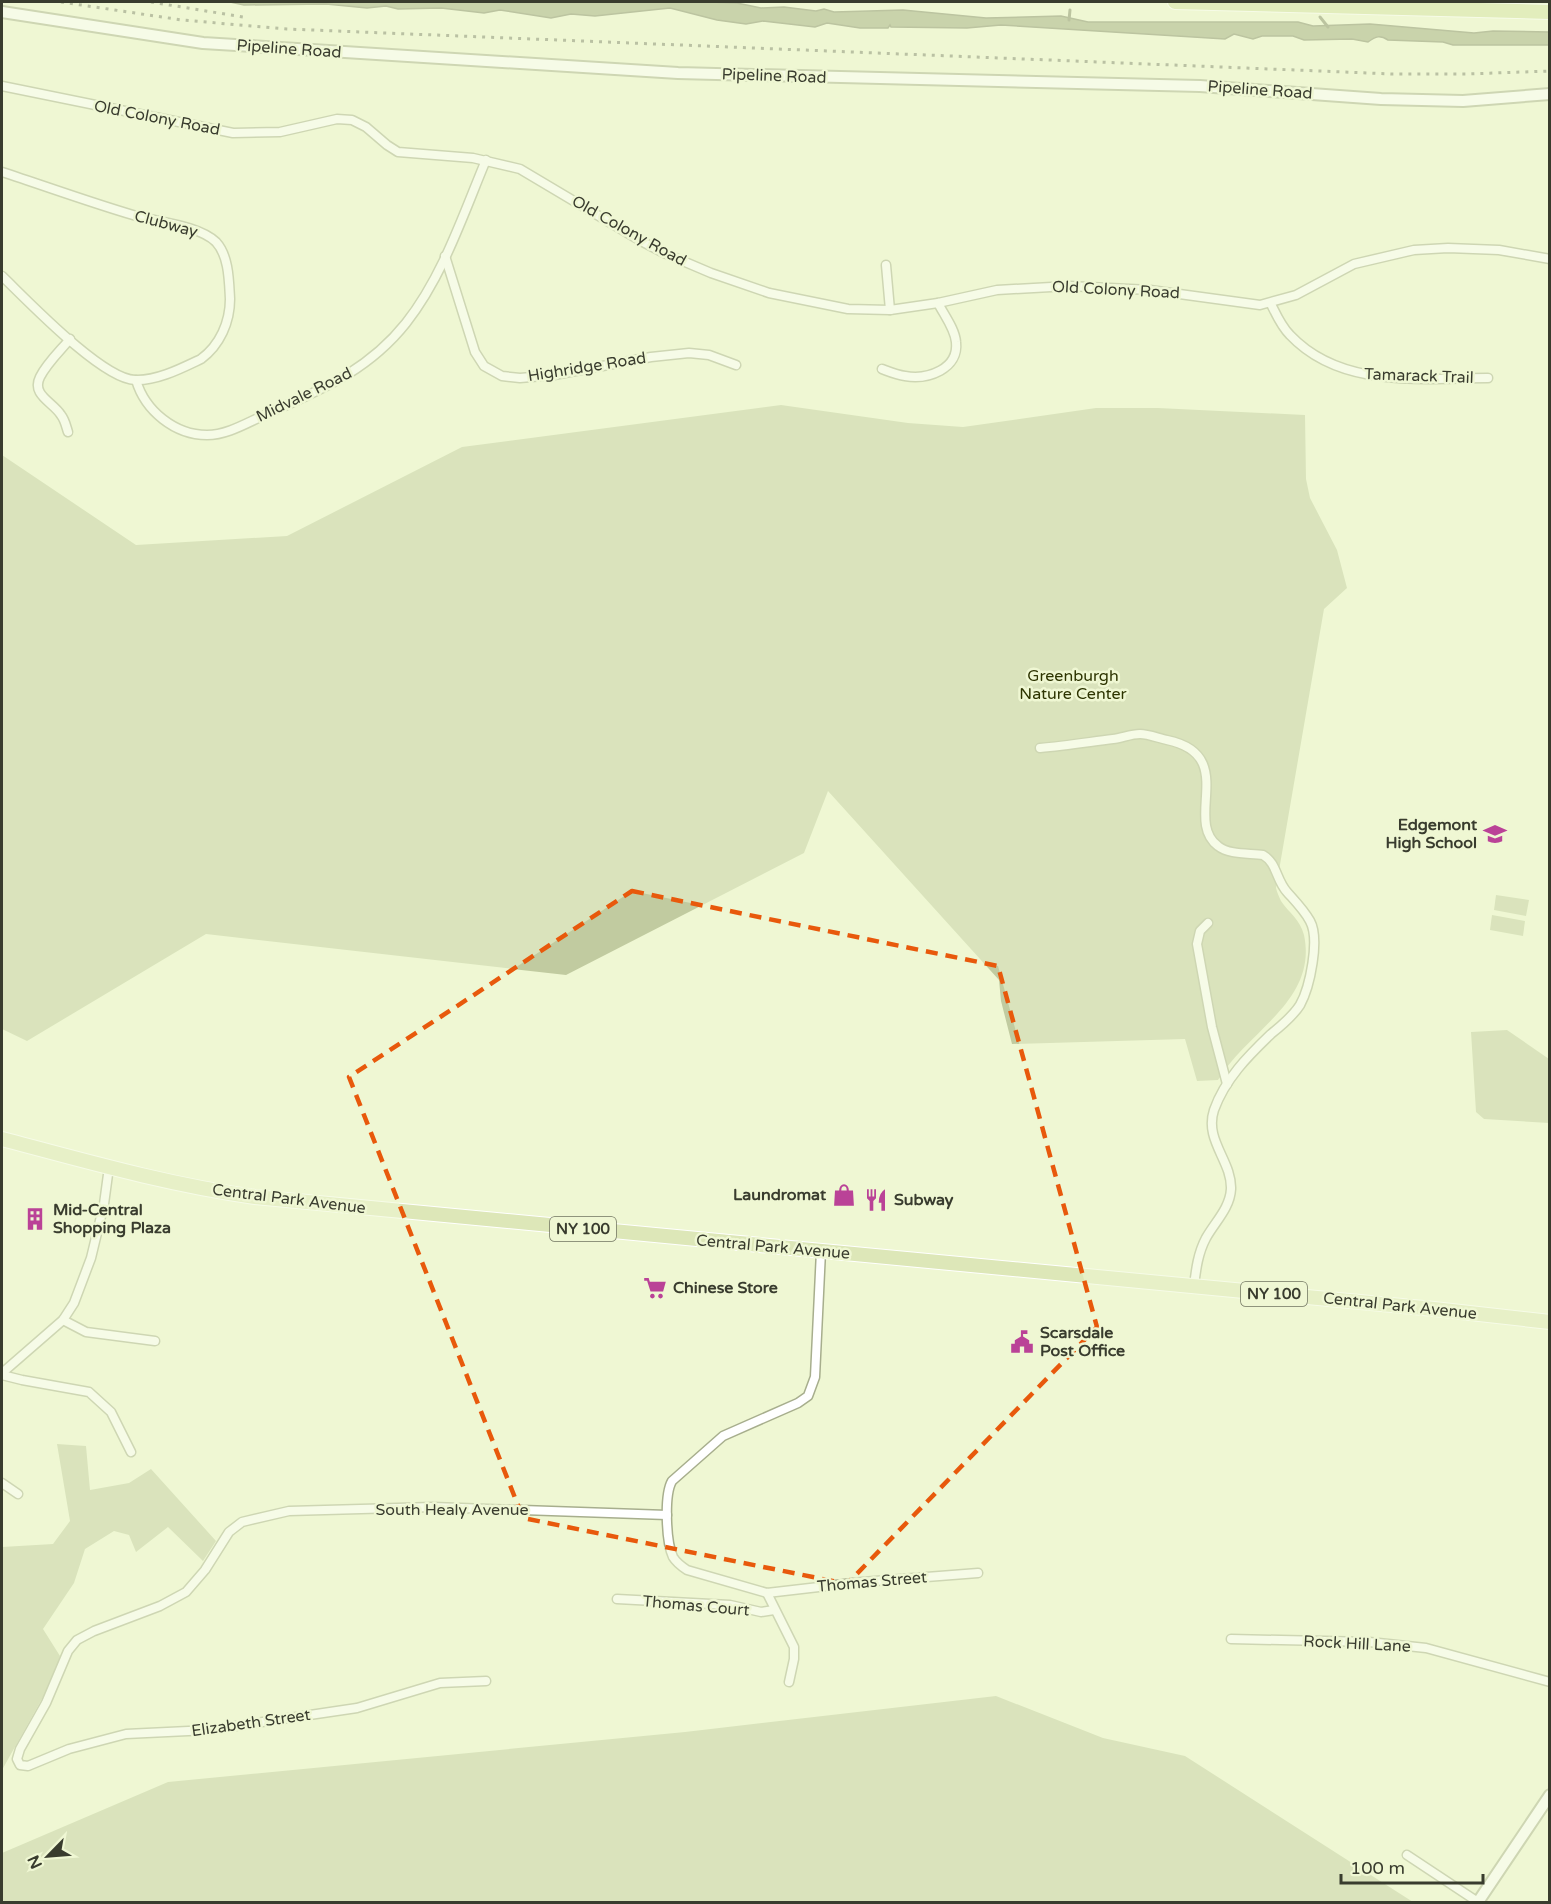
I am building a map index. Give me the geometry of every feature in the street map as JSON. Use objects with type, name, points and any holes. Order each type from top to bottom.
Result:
[{"type":"highway","points":[[1175,2],[1550,12]]},
{"type":"main road","name":"Central Park Avenue","points":[[2,1139],[202,1189],[264,1198],[1550,1322]]},
{"type":"street","name":"Pipeline Road","points":[[2,12],[203,43],[654,72],[1200,86],[1381,99],[1463,101],[1550,94]]},
{"type":"street","name":"Old Colony Road","points":[[2,86],[233,133],[280,132],[346,119],[366,127],[398,152],[486,160],[520,169],[641,241],[711,273],[769,292],[818,304],[858,309],[890,310],[938,303],[997,290],[1069,286],[1150,290],[1241,304],[1271,304],[1311,288],[1354,264],[1414,250],[1448,248],[1499,250],[1550,259]]},
{"type":"street","name":"Midvale Road","points":[[136,380],[145,400],[164,420],[178,429],[193,434],[208,435],[230,430],[330,386],[362,366],[405,324],[425,294],[445,256],[486,160]]},
{"type":"street","name":"Clubway","points":[[2,172],[134,215],[200,232],[219,246],[226,261],[230,298],[226,326],[218,341],[201,359],[153,378],[136,380]]},
{"type":"street","name":"Highridge Road","points":[[445,256],[475,352],[484,366],[502,376],[520,378],[554,375],[651,357],[689,353],[709,355],[736,365]]},
{"type":"street","points":[[886,265],[890,310]]},
{"type":"street","points":[[2,276],[70,339],[116,374],[123,378],[136,380]]},
{"type":"street","points":[[882,369],[908,377],[938,372],[949,366],[955,354],[956,341],[938,303]]},
{"type":"street","name":"Tamarack Trail","points":[[1271,304],[1289,335],[1323,361],[1340,369],[1389,377],[1488,378]]},
{"type":"street","points":[[68,432],[60,412],[41,396],[38,387],[42,374],[70,339]]},
{"type":"street","points":[[1040,748],[1140,734],[1177,742],[1192,749],[1198,754],[1205,767],[1207,825],[1212,840],[1226,851],[1263,855],[1268,858],[1274,864],[1284,888],[1311,923],[1315,954],[1309,980],[1299,1005],[1247,1057],[1227,1084],[1214,1112],[1213,1138],[1231,1188],[1228,1203],[1205,1239],[1197,1262],[1194,1286]]},
{"type":"street","points":[[1208,922],[1200,931],[1197,944],[1212,1027],[1227,1084]]},
{"type":"street","points":[[2,1374],[63,1320],[74,1303],[91,1258],[104,1204],[109,1167]]},
{"type":"street","points":[[667,1515],[672,1481],[717,1440],[735,1429],[798,1403],[808,1396],[817,1361],[821,1251]]},
{"type":"street","points":[[63,1320],[86,1332],[155,1341]]},
{"type":"street","points":[[2,1374],[22,1380],[89,1392],[111,1412],[131,1452]]},
{"type":"street","points":[[2,1483],[18,1494]]},
{"type":"street","name":"South Healy Avenue","points":[[18,1763],[20,1749],[46,1703],[68,1651],[77,1640],[94,1631],[160,1606],[186,1592],[199,1578],[229,1532],[243,1522],[289,1511],[433,1507],[667,1515]]},
{"type":"street","name":"Thomas Street","points":[[667,1515],[672,1553],[682,1567],[767,1593],[862,1582],[978,1573]]},
{"type":"street","points":[[767,1593],[794,1647],[789,1682]]},
{"type":"street","name":"Thomas Court","points":[[617,1599],[730,1605],[761,1612],[774,1610]]},
{"type":"street","name":"Rock Hill Lane","points":[[1231,1639],[1369,1642],[1426,1648],[1550,1682]]},
{"type":"street","name":"Elizabeth Street","points":[[18,1763],[28,1766],[69,1749],[126,1734],[209,1730],[357,1708],[440,1683],[486,1681]]},
{"type":"street","points":[[1407,1855],[1478,1902],[1550,1795]]},
{"type":"highlighted area","points":[[632,891],[998,966],[1097,1327],[847,1584],[523,1518],[349,1077]]},
{"type":"green space","name":"Greenburgh Nature Center","points":[[781,405],[908,423],[963,427],[1096,408],[1158,408],[1305,415],[1306,479],[1310,498],[1337,550],[1347,588],[1324,609],[1276,888],[1281,901],[1302,929],[1306,958],[1301,979],[1291,997],[1231,1062],[1218,1080],[1197,1081],[1185,1039],[1012,1044],[1001,1001],[999,980],[828,791],[804,853],[566,975],[206,934],[27,1041],[2,1029],[2,455],[136,545],[287,536],[462,447]]},
{"type":"green space","points":[[1496,895],[1529,900],[1526,916],[1494,910]]},
{"type":"green space","points":[[1492,915],[1525,921],[1523,936],[1490,930]]},
{"type":"green space","points":[[1507,1030],[1549,1059],[1549,1123],[1484,1119],[1476,1112],[1471,1032]]},
{"type":"green space","points":[[57,1444],[86,1446],[90,1490],[129,1483],[151,1469],[216,1541],[203,1561],[168,1527],[136,1552],[129,1535],[114,1531],[85,1549],[74,1583],[43,1629],[60,1656],[53,1679],[2,1770],[2,1547],[53,1544],[70,1521]]},
{"type":"green space","points":[[996,1696],[1103,1738],[1185,1756],[1413,1902],[2,1902],[2,1853],[168,1782],[685,1732]]},
{"type":"shaded area","points":[[230,2],[710,2],[737,3],[761,8],[784,7],[816,11],[824,9],[834,12],[903,10],[986,18],[1061,16],[1088,22],[1298,22],[1313,26],[1370,24],[1474,33],[1549,32],[1550,45],[1453,45],[1443,42],[1388,40],[1380,37],[1368,42],[1352,39],[1304,40],[1293,36],[1262,36],[1253,39],[1234,34],[1225,39],[1001,25],[967,28],[891,27],[890,25],[888,28],[860,28],[827,23],[815,27],[763,21],[746,24],[717,20],[670,8],[595,16],[571,14],[551,18],[500,10],[484,13],[441,8],[398,9],[386,6],[367,8],[326,4],[244,5]]},
{"type":"waterway","points":[[1069,20],[1070,10]]},
{"type":"waterway","points":[[1320,17],[1328,27]]},
{"type":"railway","points":[[61,2],[182,20],[287,29],[1393,74],[1550,71]]},
{"type":"railway","points":[[151,2],[243,17]]},
{"type":"place","name":"Edgemont High School","points":[[1495,834]]},
{"type":"place","name":"Laundromat","points":[[844,1195]]},
{"type":"place","name":"Subway","points":[[876,1200]]},
{"type":"place","name":"Mid-Central Shopping Plaza","points":[[35,1219]]},
{"type":"place","name":"Chinese Store","points":[[655,1288]]},
{"type":"place","name":"Scarsdale Post Office","points":[[1022,1342]]}]
